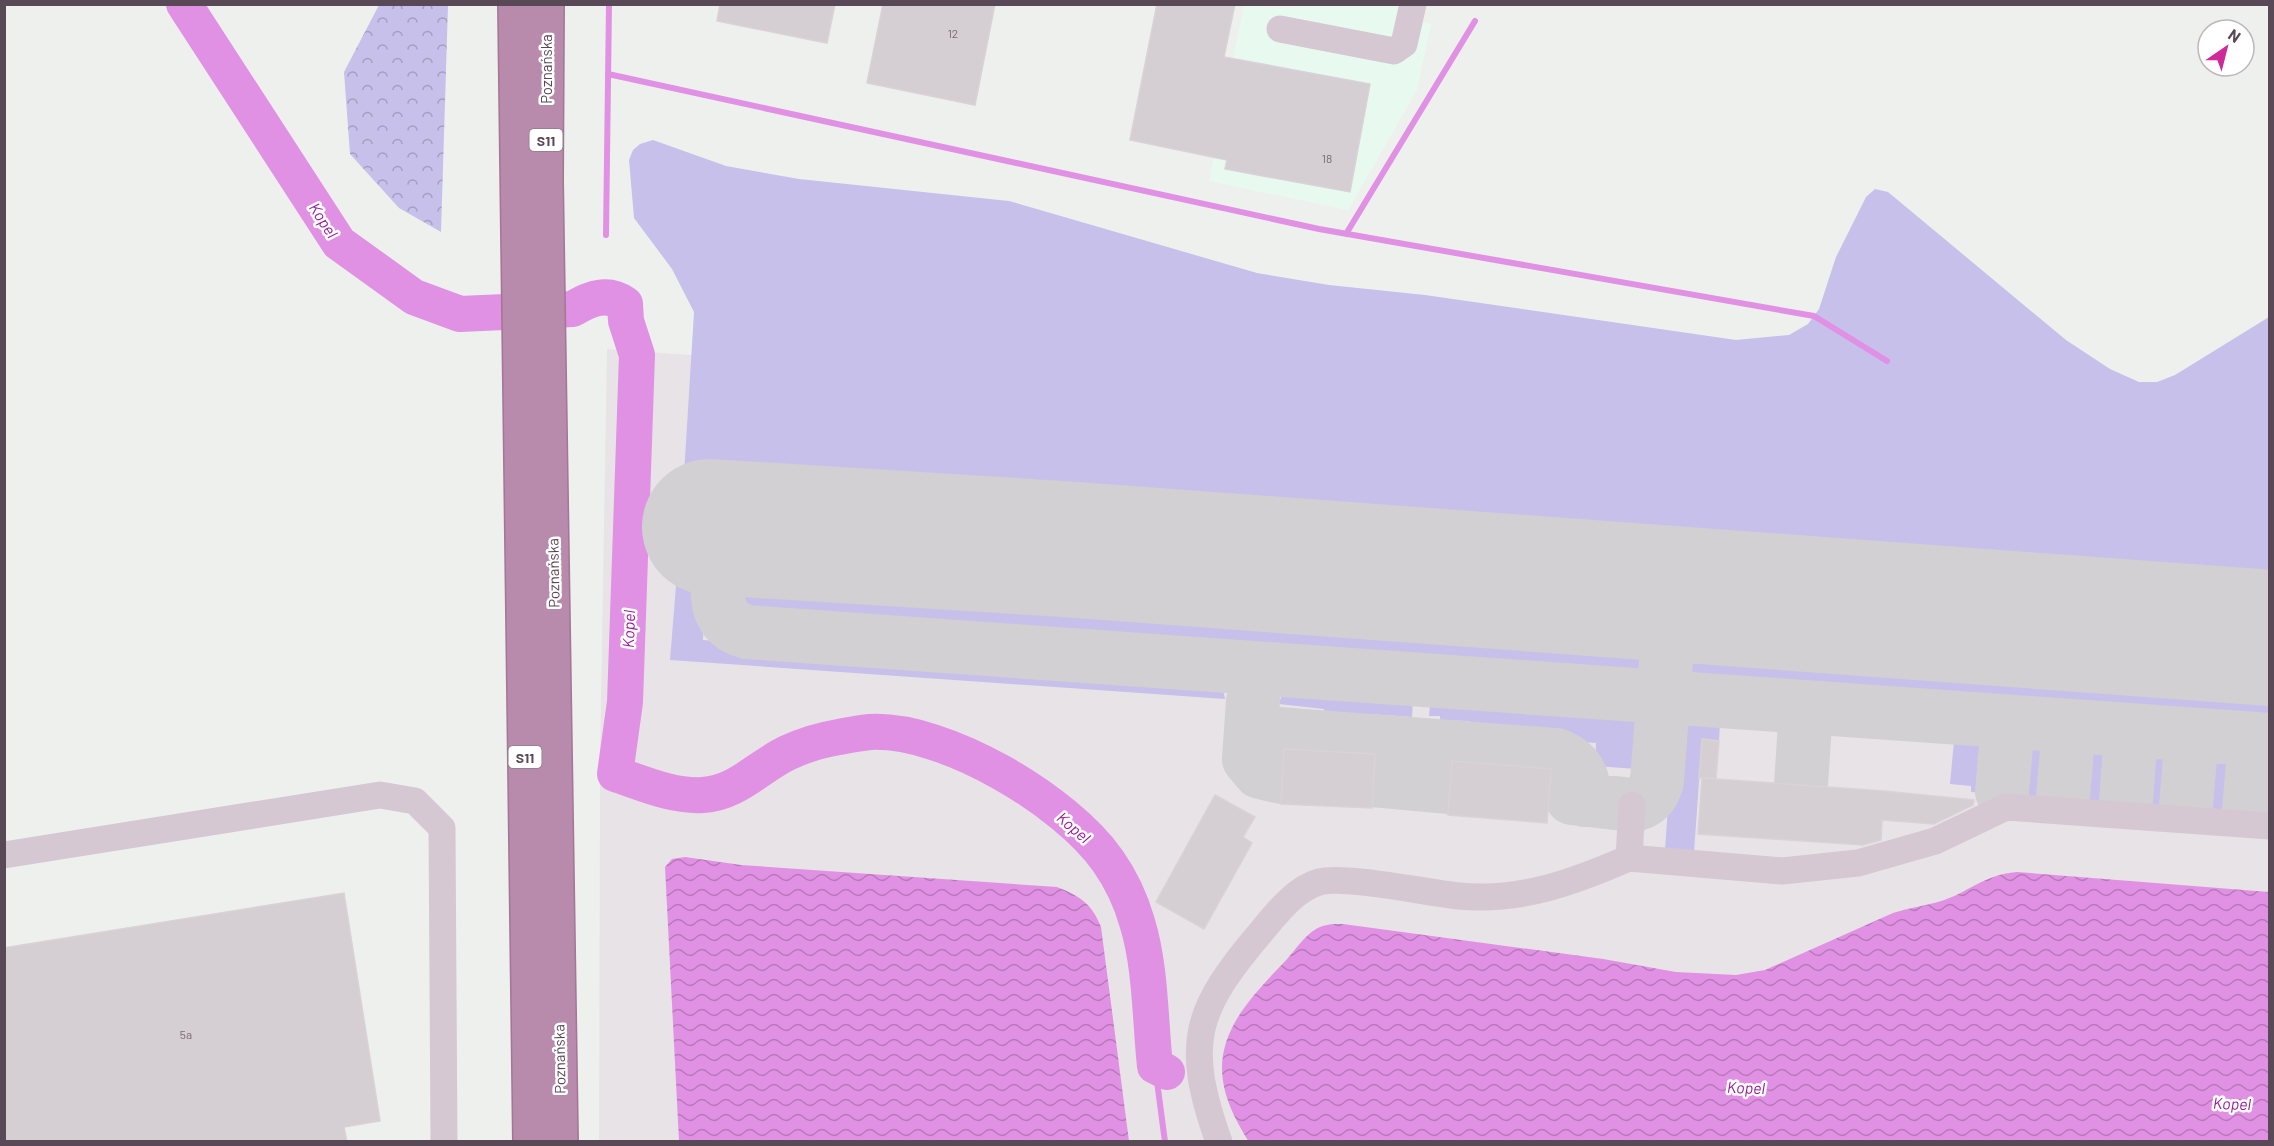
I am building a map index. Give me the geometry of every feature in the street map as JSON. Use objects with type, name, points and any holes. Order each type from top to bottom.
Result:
[{"type":"highway","name":"Poznańska","points":[[515,4],[532,276],[561,1142]]},
{"type":"highway","name":"Poznańska","points":[[532,276],[546,4]]},
{"type":"highway","name":"Poznańska","points":[[530,1142],[534,372]]},
{"type":"lane","points":[[1280,29],[1394,51],[1404,44],[1413,4]]},
{"type":"lane","points":[[4,855],[380,795],[415,801],[442,828],[444,1142]]},
{"type":"lane","points":[[1629,858],[1632,805]]},
{"type":"lane","points":[[1219,1142],[1207,1108],[1198,1069],[1199,1038],[1203,1022],[1219,988],[1243,954],[1281,910],[1306,888],[1333,880],[1460,896],[1505,897],[1556,887],[1629,858],[1782,871],[1857,863],[1935,841],[2006,807],[2270,826]]},
{"type":"shaded area","points":[[1244,5],[1401,5],[1399,18],[1431,24],[1417,90],[1348,210],[1209,181]]},
{"type":"shaded area","points":[[607,349],[2269,468],[2269,1141],[599,1142],[600,760]]},
{"type":"green space","points":[[379,5],[448,5],[441,232],[399,208],[350,154],[344,72]]},
{"type":"green space","points":[[653,140],[726,166],[799,179],[1009,201],[1257,273],[1329,285],[1425,295],[1736,340],[1789,335],[1808,324],[1819,309],[1836,257],[1866,197],[1875,189],[1888,192],[2066,340],[2110,369],[2139,382],[2157,382],[2175,375],[2269,317],[2269,608],[683,491],[694,312],[672,269],[634,218],[629,160],[633,150],[640,144]]},
{"type":"green space","points":[[679,549],[706,568],[703,640],[1220,676],[1225,699],[670,660]]},
{"type":"green space","points":[[746,555],[1643,620],[1656,634],[1653,676],[1643,683],[751,620],[734,604],[730,585],[731,569]]},
{"type":"green space","points":[[1694,623],[2269,664],[2269,728],[1686,687],[1677,676],[1681,635]]},
{"type":"green space","points":[[1286,681],[1406,690],[1413,701],[1412,717],[1370,714],[1368,727],[1274,719],[1277,711],[1325,715],[1324,709],[1279,704]]},
{"type":"green space","points":[[1439,694],[1642,708],[1650,717],[1648,761],[1637,769],[1595,766],[1596,743],[1470,735],[1469,721],[1440,720],[1440,716],[1429,716],[1430,703]]},
{"type":"green space","points":[[1684,711],[1711,713],[1720,723],[1719,741],[1702,740],[1694,852],[1665,850],[1673,737],[1681,737],[1678,732],[1674,732],[1674,719]]},
{"type":"green space","points":[[1955,731],[1991,733],[1996,739],[1992,794],[1971,792],[1971,786],[1950,784]]},
{"type":"green space","points":[[2022,735],[2052,736],[2058,743],[2053,799],[2012,796],[2017,740]]},
{"type":"green space","points":[[2083,739],[2114,741],[2119,747],[2115,804],[2074,801],[2077,745]]},
{"type":"green space","points":[[2145,743],[2175,745],[2182,752],[2177,808],[2135,805],[2140,749]]},
{"type":"green space","points":[[2206,748],[2237,750],[2243,756],[2239,812],[2197,810],[2201,753]]},
{"type":"green space","points":[[2269,752],[2269,815],[2259,814],[2263,757]]},
{"type":"water","points":[[685,857],[741,865],[1057,887],[1079,898],[1094,912],[1101,927],[1129,1141],[679,1141],[665,867],[672,859]]},
{"type":"water","points":[[2017,872],[2269,892],[2269,1141],[1249,1142],[1227,1099],[1222,1070],[1223,1053],[1235,1023],[1254,995],[1303,940],[1316,929],[1324,926],[1343,924],[1603,959],[1676,972],[1736,975],[1765,970],[1893,913],[1938,902],[1985,880]]},
{"type":"building","points":[[720,4],[835,4],[827,43],[717,21]]},
{"type":"building","points":[[883,4],[995,4],[975,105],[867,83]]},
{"type":"building","points":[[1157,4],[1235,4],[1224,57],[1370,84],[1350,192],[1225,169],[1227,160],[1130,140]]},
{"type":"building","points":[[1702,739],[1719,741],[1716,778],[1699,778]]},
{"type":"building","points":[[1284,749],[1375,754],[1372,808],[1281,804]]},
{"type":"building","points":[[1452,761],[1551,769],[1547,823],[1448,815]]},
{"type":"building","points":[[1702,778],[1974,800],[1973,805],[1934,824],[1882,820],[1881,840],[1863,845],[1698,834]]},
{"type":"building","points":[[1215,795],[1255,817],[1243,837],[1252,843],[1204,929],[1156,902]]},
{"type":"building","points":[[344,893],[380,1121],[344,1127],[347,1142],[4,1142],[4,948]]},
{"type":"waterway","name":"Kopel","points":[[184,4],[339,243],[414,297],[460,314],[573,309],[592,299],[606,297],[625,304],[626,321],[637,355],[625,702],[615,774],[658,789],[680,794],[703,795],[737,785],[776,759],[813,743],[870,732],[900,734],[933,742],[967,755],[1001,772],[1064,815],[1089,838],[1117,875],[1132,906],[1142,939],[1148,975],[1155,1066],[1167,1072]]},
{"type":"waterway","points":[[606,235],[609,4]]},
{"type":"waterway","points":[[1346,234],[1475,21]]},
{"type":"waterway","points":[[608,74],[1319,229],[1814,316],[1887,361]]},
{"type":"waterway","points":[[1155,1066],[1165,1142]]},
{"type":"taxiway","points":[[753,530],[736,533],[724,542],[720,554],[717,581],[718,600],[724,616],[737,628],[747,632],[2270,740]]},
{"type":"taxiway","points":[[1572,798],[1632,805],[1648,798],[1653,790],[1657,781],[1671,595]]},
{"type":"taxiway","points":[[1253,701],[1249,759],[1260,772],[1282,777]]},
{"type":"taxiway","points":[[1801,785],[1806,708]]},
{"type":"taxiway","points":[[2002,792],[2008,722]]},
{"type":"taxiway","points":[[2063,797],[2069,726]]},
{"type":"taxiway","points":[[2126,801],[2131,731]]},
{"type":"taxiway","points":[[1251,732],[1556,755],[1569,762],[1578,772],[1583,784],[1584,800]]},
{"type":"taxiway","points":[[2186,805],[2192,735]]},
{"type":"taxiway","points":[[2249,810],[2255,739]]},
{"type":"taxiway","points":[[1373,780],[1450,787]]},
{"type":"runway","points":[[710,527],[1063,549],[2270,638]]}]
